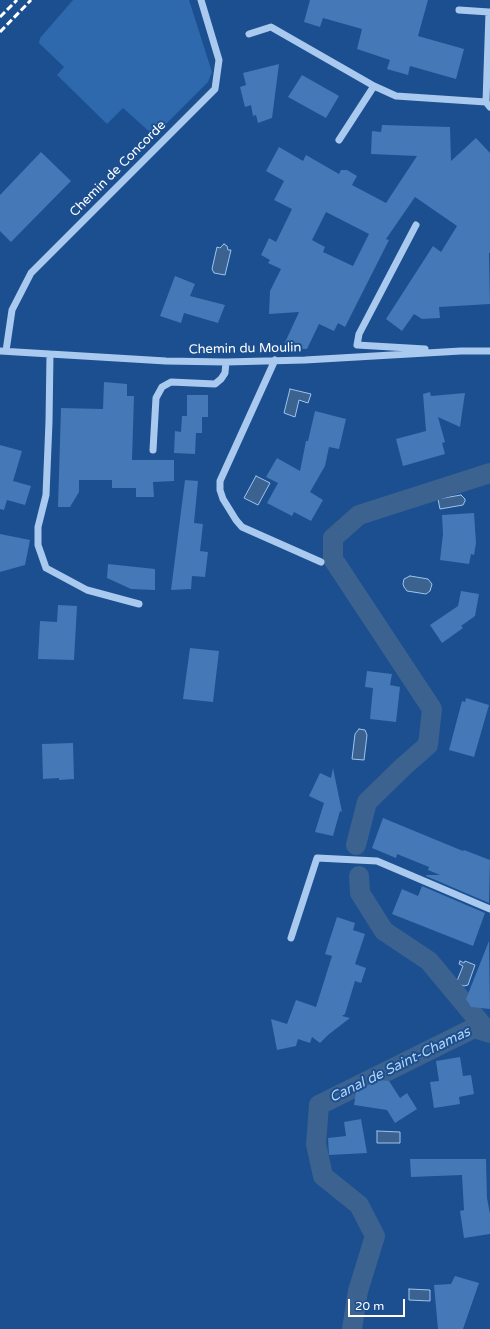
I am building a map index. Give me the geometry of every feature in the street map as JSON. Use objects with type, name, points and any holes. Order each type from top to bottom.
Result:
[{"type":"street","name":"Chemin de Concorde","points":[[3,351],[12,310],[31,273],[215,89],[219,60],[200,0]]},
{"type":"street","points":[[249,34],[271,28],[374,86],[396,96],[488,104],[490,12],[458,10]]},
{"type":"street","points":[[339,140],[374,86]]},
{"type":"street","points":[[416,225],[359,334],[357,345],[461,351]]},
{"type":"street","name":"Chemin du Moulin","points":[[3,351],[166,361],[226,362],[305,360],[461,351],[490,351]]},
{"type":"street","points":[[50,354],[49,436],[46,495],[38,527],[38,544],[46,568],[87,590],[139,604]]},
{"type":"street","points":[[275,360],[220,481],[220,490],[223,499],[242,527],[321,562]]},
{"type":"street","points":[[153,450],[156,398],[162,387],[172,382],[215,384],[225,373],[226,362]]},
{"type":"street","points":[[291,938],[317,858],[377,861],[490,909]]},
{"type":"shaded area","points":[[73,0],[189,0],[212,72],[208,82],[158,132],[152,134],[123,108],[107,124],[57,75],[64,67],[39,43],[40,38]]},
{"type":"shaded area","points":[[224,244],[227,246],[228,250],[231,250],[225,275],[214,273],[212,269],[217,247],[220,248]]},
{"type":"shaded area","points":[[290,389],[311,394],[308,403],[299,400],[295,417],[284,413]]},
{"type":"shaded area","points":[[256,476],[270,483],[258,505],[244,498]]},
{"type":"shaded area","points":[[461,495],[465,499],[463,505],[440,509],[438,499]]},
{"type":"shaded area","points":[[410,576],[428,579],[432,584],[430,591],[426,594],[407,591],[403,584],[404,579]]},
{"type":"shaded area","points":[[359,729],[365,730],[367,735],[364,760],[352,759],[355,734]]},
{"type":"shaded area","points":[[460,961],[464,963],[465,961],[475,965],[468,985],[464,986],[459,984],[457,981],[463,966],[459,964]]},
{"type":"shaded area","points":[[377,1131],[400,1132],[400,1143],[377,1143]]},
{"type":"shaded area","points":[[409,1289],[430,1290],[430,1301],[409,1300]]},
{"type":"building","points":[[310,0],[428,0],[418,36],[464,49],[456,79],[410,66],[408,75],[387,69],[390,60],[357,49],[362,29],[323,18],[320,27],[304,22]]},
{"type":"building","points":[[279,64],[272,118],[258,123],[256,115],[253,116],[251,105],[245,107],[240,87],[246,85],[243,73]]},
{"type":"building","points":[[302,75],[339,96],[326,118],[288,97]]},
{"type":"building","points":[[382,125],[450,127],[451,161],[476,138],[490,153],[490,304],[439,307],[440,318],[422,319],[414,314],[402,331],[386,319],[433,246],[441,252],[457,226],[415,197],[386,239],[389,240],[345,327],[338,323],[334,331],[319,324],[307,349],[282,349],[299,312],[269,314],[270,291],[281,269],[268,263],[270,260],[261,255],[269,238],[276,242],[292,209],[274,200],[284,181],[266,171],[279,147],[303,161],[306,155],[339,174],[341,170],[347,170],[357,176],[352,185],[386,203],[417,156],[371,154],[372,131],[381,132]],"holes":[[[326,212],[369,234],[353,266],[323,252],[325,247],[312,240]]]},
{"type":"building","points":[[41,152],[71,181],[11,242],[0,231],[0,195]]},
{"type":"building","points":[[175,276],[195,284],[190,296],[225,305],[218,323],[184,313],[181,323],[160,316]]},
{"type":"building","points":[[104,382],[127,384],[127,396],[134,396],[132,460],[174,460],[174,481],[153,482],[154,497],[136,497],[136,488],[112,488],[112,480],[79,480],[79,492],[70,507],[58,507],[61,408],[103,409]]},
{"type":"building","points":[[430,392],[431,396],[465,393],[460,427],[438,417],[445,442],[442,443],[445,454],[403,466],[396,439],[426,431],[423,394]]},
{"type":"building","points":[[187,395],[208,395],[208,417],[202,417],[202,433],[196,433],[195,454],[174,453],[175,431],[181,432],[182,416],[187,416]]},
{"type":"building","points":[[315,411],[346,419],[339,449],[329,447],[325,466],[310,492],[323,500],[311,521],[294,512],[292,516],[267,503],[278,483],[266,477],[277,458],[300,471],[306,441],[308,441]]},
{"type":"building","points":[[0,445],[22,451],[13,481],[31,486],[25,505],[7,500],[4,510],[0,509]]},
{"type":"building","points":[[185,480],[198,481],[194,523],[203,524],[200,551],[208,552],[205,577],[192,576],[191,589],[171,590]]},
{"type":"building","points":[[474,513],[476,543],[474,555],[471,554],[469,564],[440,560],[443,534],[442,515]]},
{"type":"building","points":[[0,534],[30,540],[25,565],[0,572]]},
{"type":"building","points":[[108,564],[155,569],[155,590],[131,589],[107,578]]},
{"type":"building","points":[[461,591],[479,594],[475,616],[461,626],[463,628],[442,643],[430,625],[458,606]]},
{"type":"building","points":[[58,605],[77,606],[74,660],[38,659],[40,621],[57,622]]},
{"type":"building","points":[[190,648],[219,651],[213,702],[183,699]]},
{"type":"building","points":[[367,671],[392,674],[390,685],[400,687],[396,722],[370,719],[373,688],[365,687]]},
{"type":"building","points":[[466,698],[489,705],[474,757],[449,750],[462,701],[465,702]]},
{"type":"building","points":[[73,743],[74,779],[43,779],[42,744]]},
{"type":"building","points":[[333,768],[342,812],[340,811],[333,836],[315,832],[324,803],[309,796],[320,773],[331,778]]},
{"type":"building","points":[[383,818],[463,851],[464,850],[490,860],[489,903],[426,876],[440,875],[428,870],[429,867],[397,854],[396,858],[372,848]]},
{"type":"building","points":[[422,886],[485,913],[473,946],[392,914],[402,889],[418,896]]},
{"type":"building","points":[[337,917],[355,923],[353,930],[365,934],[355,964],[366,968],[361,983],[355,981],[345,1014],[342,1016],[350,1018],[320,1043],[312,1037],[310,1043],[298,1039],[296,1046],[277,1050],[271,1019],[287,1024],[296,1000],[316,1007],[332,956],[325,954]]},
{"type":"building","points":[[489,941],[490,1009],[471,1007],[466,999]]},
{"type":"building","points":[[460,1057],[463,1076],[471,1075],[474,1094],[459,1097],[460,1104],[434,1108],[430,1082],[439,1081],[436,1061]]},
{"type":"building","points":[[378,1080],[389,1081],[400,1098],[407,1093],[417,1109],[395,1123],[387,1110],[354,1105],[356,1092]]},
{"type":"building","points":[[361,1119],[367,1153],[329,1155],[328,1138],[346,1136],[344,1122]]},
{"type":"building","points":[[410,1159],[486,1159],[490,1234],[464,1238],[460,1211],[464,1210],[462,1175],[411,1177]]},
{"type":"building","points":[[455,1276],[479,1283],[463,1329],[438,1329],[434,1285],[451,1284]]},
{"type":"waterway","points":[[356,845],[367,802],[428,745],[432,709],[333,559],[333,538],[359,515],[490,473]]},
{"type":"waterway","points":[[359,876],[360,893],[384,931],[429,961],[488,1032]]},
{"type":"waterway","name":"Canal de Saint-Chamas","points":[[352,1329],[358,1291],[375,1236],[359,1205],[323,1176],[316,1144],[319,1105],[474,1028],[490,1033]]},
{"type":"railway","points":[[0,17],[17,0]]},
{"type":"railway","points":[[0,32],[31,0]]}]
